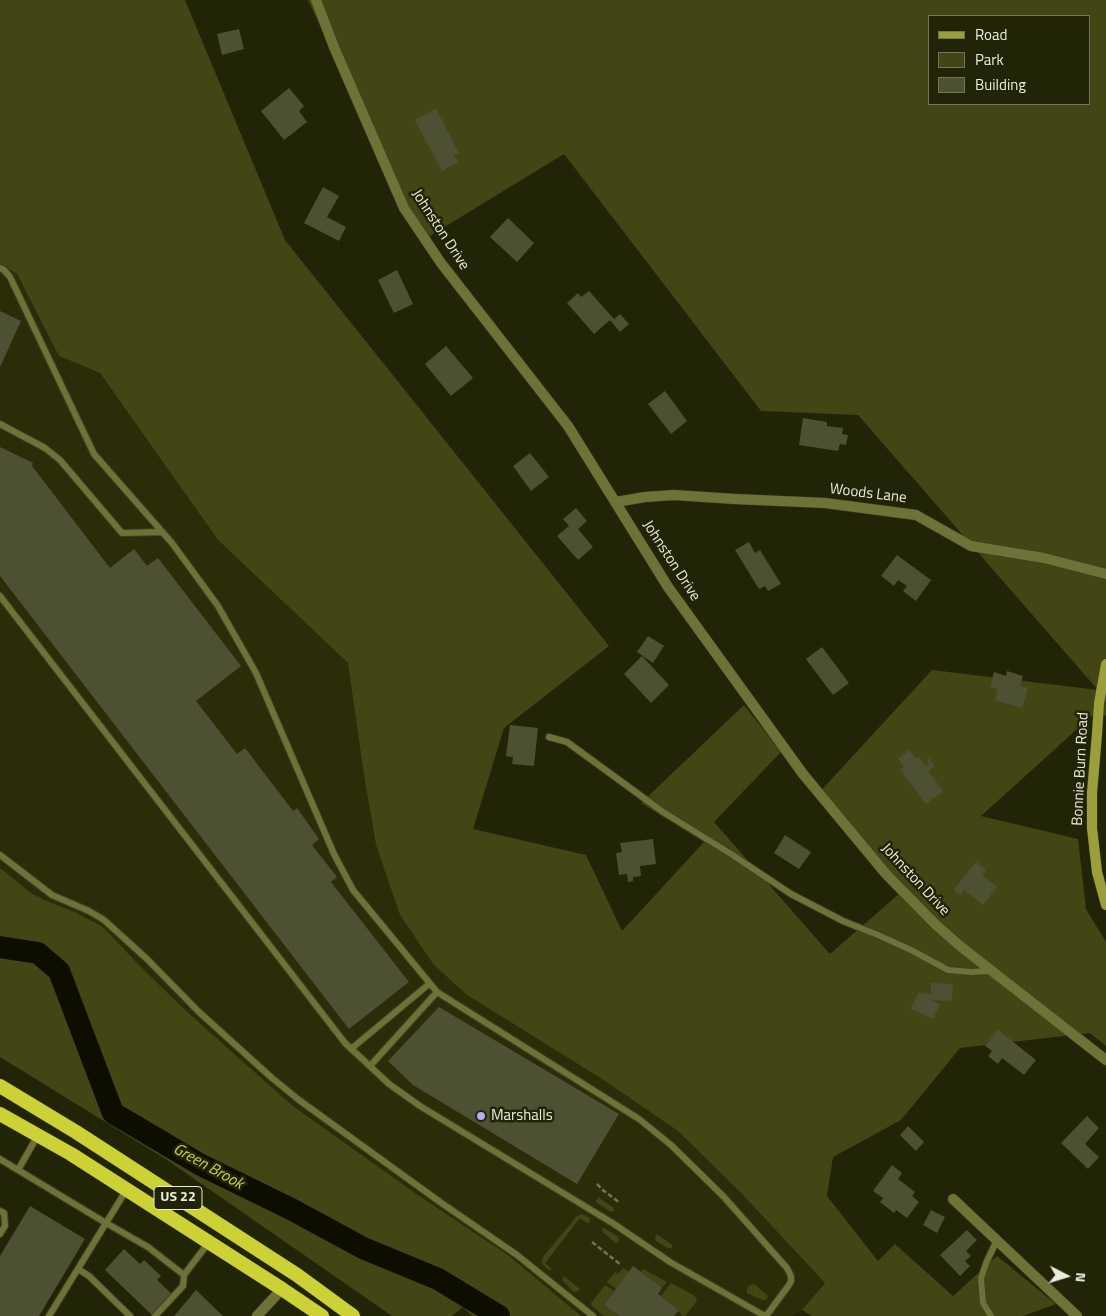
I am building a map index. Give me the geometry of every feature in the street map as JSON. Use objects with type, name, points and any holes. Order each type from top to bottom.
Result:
[{"type":"highway","name":"US 22","points":[[0,1086],[76,1132],[297,1274],[353,1316]]},
{"type":"highway","name":"US 22","points":[[0,1114],[71,1154],[127,1189],[282,1289],[318,1315]]},
{"type":"main road","name":"Bonnie Burn Road","points":[[1106,664],[1097,734],[1092,793],[1092,828],[1097,872],[1106,905]]},
{"type":"street","name":"Johnston Drive","points":[[316,0],[334,47],[404,208],[441,263],[568,426],[668,587],[803,774],[886,874],[948,935],[1106,1060]]},
{"type":"street","name":"Woods Lane","points":[[616,502],[674,495],[825,503],[916,515],[971,546],[1044,558],[1106,574]]},
{"type":"street","points":[[953,1199],[1077,1316]]},
{"type":"street","points":[[257,1316],[282,1289]]},
{"type":"lane","points":[[0,268],[10,277],[94,454],[172,543],[218,606],[256,673],[334,854],[353,890],[437,992],[639,1119],[671,1145],[723,1196],[789,1272],[791,1281],[789,1285],[766,1316],[670,1262],[608,1220],[442,1121],[389,1084],[351,1049],[339,1036],[0,596]]},
{"type":"lane","points":[[0,424],[45,448],[60,460],[122,534],[162,532]]},
{"type":"lane","points":[[550,737],[568,742],[663,812],[791,894],[843,921],[911,950],[948,970],[992,971]]},
{"type":"lane","points":[[0,855],[52,896],[104,920],[147,959],[199,1012],[299,1100],[432,1197],[517,1255],[593,1316]]},
{"type":"lane","points":[[351,1049],[429,984]]},
{"type":"lane","points":[[370,1066],[437,992]]},
{"type":"lane","points":[[18,1170],[38,1135]]},
{"type":"lane","points":[[0,1160],[148,1247],[184,1275]]},
{"type":"lane","points":[[49,1316],[127,1189]]},
{"type":"lane","points":[[0,1211],[4,1213],[5,1226],[0,1234]]},
{"type":"lane","points":[[992,1316],[983,1303],[981,1278],[997,1240]]},
{"type":"lane","points":[[155,1316],[183,1286],[184,1275],[209,1242]]},
{"type":"lane","points":[[78,1269],[89,1276],[130,1316]]},
{"type":"path","points":[[597,1184],[620,1203]]},
{"type":"path","points":[[592,1242],[622,1265]]},
{"type":"shaded area","points":[[0,264],[17,273],[59,356],[100,373],[218,540],[348,663],[376,845],[400,915],[434,964],[467,995],[602,1079],[678,1131],[742,1194],[825,1283],[802,1310],[792,1316],[581,1316],[508,1255],[418,1195],[293,1106],[182,1007],[103,927],[75,912],[44,900],[0,897]]},
{"type":"green space","points":[[0,0],[185,0],[285,240],[609,646],[504,728],[473,829],[586,855],[622,931],[704,842],[641,803],[744,705],[781,752],[714,822],[830,954],[900,893],[815,797],[932,670],[1098,690],[858,415],[761,411],[564,154],[420,242],[308,0],[1106,0],[1106,716],[1096,712],[981,816],[1078,839],[1086,909],[1106,942],[1106,1046],[1090,1033],[960,1048],[901,1120],[833,1157],[827,1196],[878,1261],[895,1244],[953,1296],[997,1256],[1056,1304],[1023,1316],[812,1316],[802,1310],[825,1283],[742,1194],[678,1131],[602,1079],[467,995],[434,965],[400,915],[376,845],[348,663],[218,540],[100,373],[59,356],[17,274],[0,264]]},
{"type":"green space","points":[[0,868],[32,894],[44,899],[40,900],[75,912],[103,927],[182,1007],[293,1106],[418,1195],[508,1255],[581,1316],[472,1316],[463,1307],[452,1316],[392,1316],[167,1160],[0,1057]]},
{"type":"green space","points":[[598,1197],[614,1208],[614,1211],[611,1212],[597,1203]]},
{"type":"green space","points":[[582,1214],[590,1218],[590,1222],[587,1223],[580,1218],[545,1263],[551,1268],[549,1270],[543,1265],[543,1257],[577,1216]]},
{"type":"green space","points":[[604,1228],[617,1236],[619,1240],[617,1243],[602,1231]]},
{"type":"green space","points":[[657,1234],[672,1245],[672,1248],[667,1248],[656,1241],[655,1237]]},
{"type":"green space","points":[[623,1268],[629,1272],[616,1289],[607,1282],[615,1272],[618,1274]]},
{"type":"green space","points":[[643,1269],[667,1282],[662,1288],[641,1272]]},
{"type":"green space","points":[[563,1277],[579,1288],[579,1291],[574,1292],[563,1281]]},
{"type":"green space","points":[[671,1283],[695,1296],[697,1301],[685,1316],[661,1296]]},
{"type":"green space","points":[[754,1284],[767,1295],[766,1300],[747,1293],[748,1287]]},
{"type":"green space","points":[[605,1285],[614,1291],[604,1305],[619,1316],[604,1316],[591,1305]]},
{"type":"building","points":[[239,29],[244,49],[222,55],[217,34]]},
{"type":"building","points":[[289,88],[304,106],[299,111],[307,122],[284,140],[261,111]]},
{"type":"building","points":[[436,109],[459,153],[454,155],[458,162],[442,171],[415,120]]},
{"type":"building","points":[[323,187],[339,196],[327,217],[346,227],[339,241],[304,223]]},
{"type":"building","points":[[508,218],[534,243],[517,262],[490,237]]},
{"type":"building","points":[[397,270],[413,304],[394,313],[378,280]]},
{"type":"building","points":[[589,291],[614,319],[620,314],[629,324],[620,332],[610,320],[594,334],[567,303],[578,293],[581,297]]},
{"type":"building","points":[[0,311],[21,321],[0,367]]},
{"type":"building","points":[[446,346],[473,378],[451,396],[425,364]]},
{"type":"building","points":[[665,391],[687,421],[671,434],[648,404]]},
{"type":"building","points":[[803,418],[827,422],[827,426],[843,428],[842,434],[848,435],[846,445],[840,444],[838,451],[799,445]]},
{"type":"building","points":[[0,447],[33,463],[32,466],[110,568],[134,549],[147,566],[158,558],[241,666],[196,701],[237,754],[245,748],[293,811],[297,808],[319,839],[312,845],[337,877],[331,882],[409,982],[349,1029],[0,576]]},
{"type":"building","points":[[530,453],[549,477],[531,491],[513,466]]},
{"type":"building","points":[[576,508],[587,521],[578,529],[593,547],[578,560],[557,536],[569,526],[563,519]]},
{"type":"building","points":[[749,542],[755,553],[760,550],[781,584],[768,591],[765,586],[759,589],[735,550]]},
{"type":"building","points":[[897,555],[931,580],[916,601],[903,591],[907,586],[898,580],[894,586],[881,576]]},
{"type":"building","points":[[648,636],[664,646],[653,663],[637,652]]},
{"type":"building","points":[[822,647],[849,683],[833,695],[806,659]]},
{"type":"building","points":[[642,656],[669,685],[651,703],[624,674]]},
{"type":"building","points":[[1007,671],[1023,676],[1020,686],[1028,688],[1022,708],[995,700],[998,689],[990,687],[994,672],[1006,676]]},
{"type":"building","points":[[510,725],[538,728],[534,766],[512,764],[513,757],[506,756]]},
{"type":"building","points":[[909,750],[916,758],[918,756],[926,766],[929,764],[927,760],[929,758],[935,766],[928,771],[943,791],[926,804],[900,769],[904,767],[898,759]]},
{"type":"building","points":[[785,835],[811,852],[799,869],[774,853]]},
{"type":"building","points":[[653,839],[656,864],[640,866],[641,876],[633,877],[633,881],[628,882],[627,874],[619,875],[616,853],[622,852],[620,843]]},
{"type":"building","points":[[976,862],[986,870],[982,875],[997,887],[983,905],[964,890],[960,895],[953,890]]},
{"type":"building","points":[[931,983],[953,984],[952,1001],[931,1000],[940,1004],[933,1019],[911,1009],[918,993],[931,994]]},
{"type":"building","points":[[439,1007],[619,1114],[577,1184],[413,1085],[388,1061]]},
{"type":"building","points":[[998,1030],[1036,1060],[1024,1075],[1002,1058],[998,1064],[988,1056],[992,1051],[985,1046]]},
{"type":"building","points":[[1087,1116],[1099,1128],[1085,1144],[1099,1157],[1088,1169],[1061,1143]]},
{"type":"building","points":[[908,1126],[924,1142],[916,1151],[900,1135]]},
{"type":"building","points":[[892,1165],[902,1173],[898,1179],[915,1192],[912,1196],[919,1202],[907,1218],[896,1210],[894,1213],[880,1202],[883,1198],[873,1191]]},
{"type":"building","points":[[30,1206],[85,1239],[39,1316],[0,1316],[0,1256]]},
{"type":"building","points":[[931,1210],[945,1217],[937,1233],[923,1225]]},
{"type":"building","points":[[967,1230],[977,1240],[966,1251],[971,1256],[965,1261],[970,1266],[960,1276],[940,1255]]},
{"type":"building","points":[[124,1249],[140,1264],[144,1260],[161,1276],[157,1280],[173,1295],[153,1316],[105,1270]]},
{"type":"building","points":[[633,1266],[662,1288],[658,1294],[679,1310],[674,1316],[619,1316],[604,1305]]},
{"type":"building","points":[[196,1290],[223,1316],[174,1316]]},
{"type":"waterway","name":"Green Brook","points":[[0,947],[38,953],[59,971],[113,1113],[201,1165],[291,1209],[363,1248],[438,1279],[499,1316]]},
{"type":"place","name":"Marshalls","points":[[481,1116]]}]
